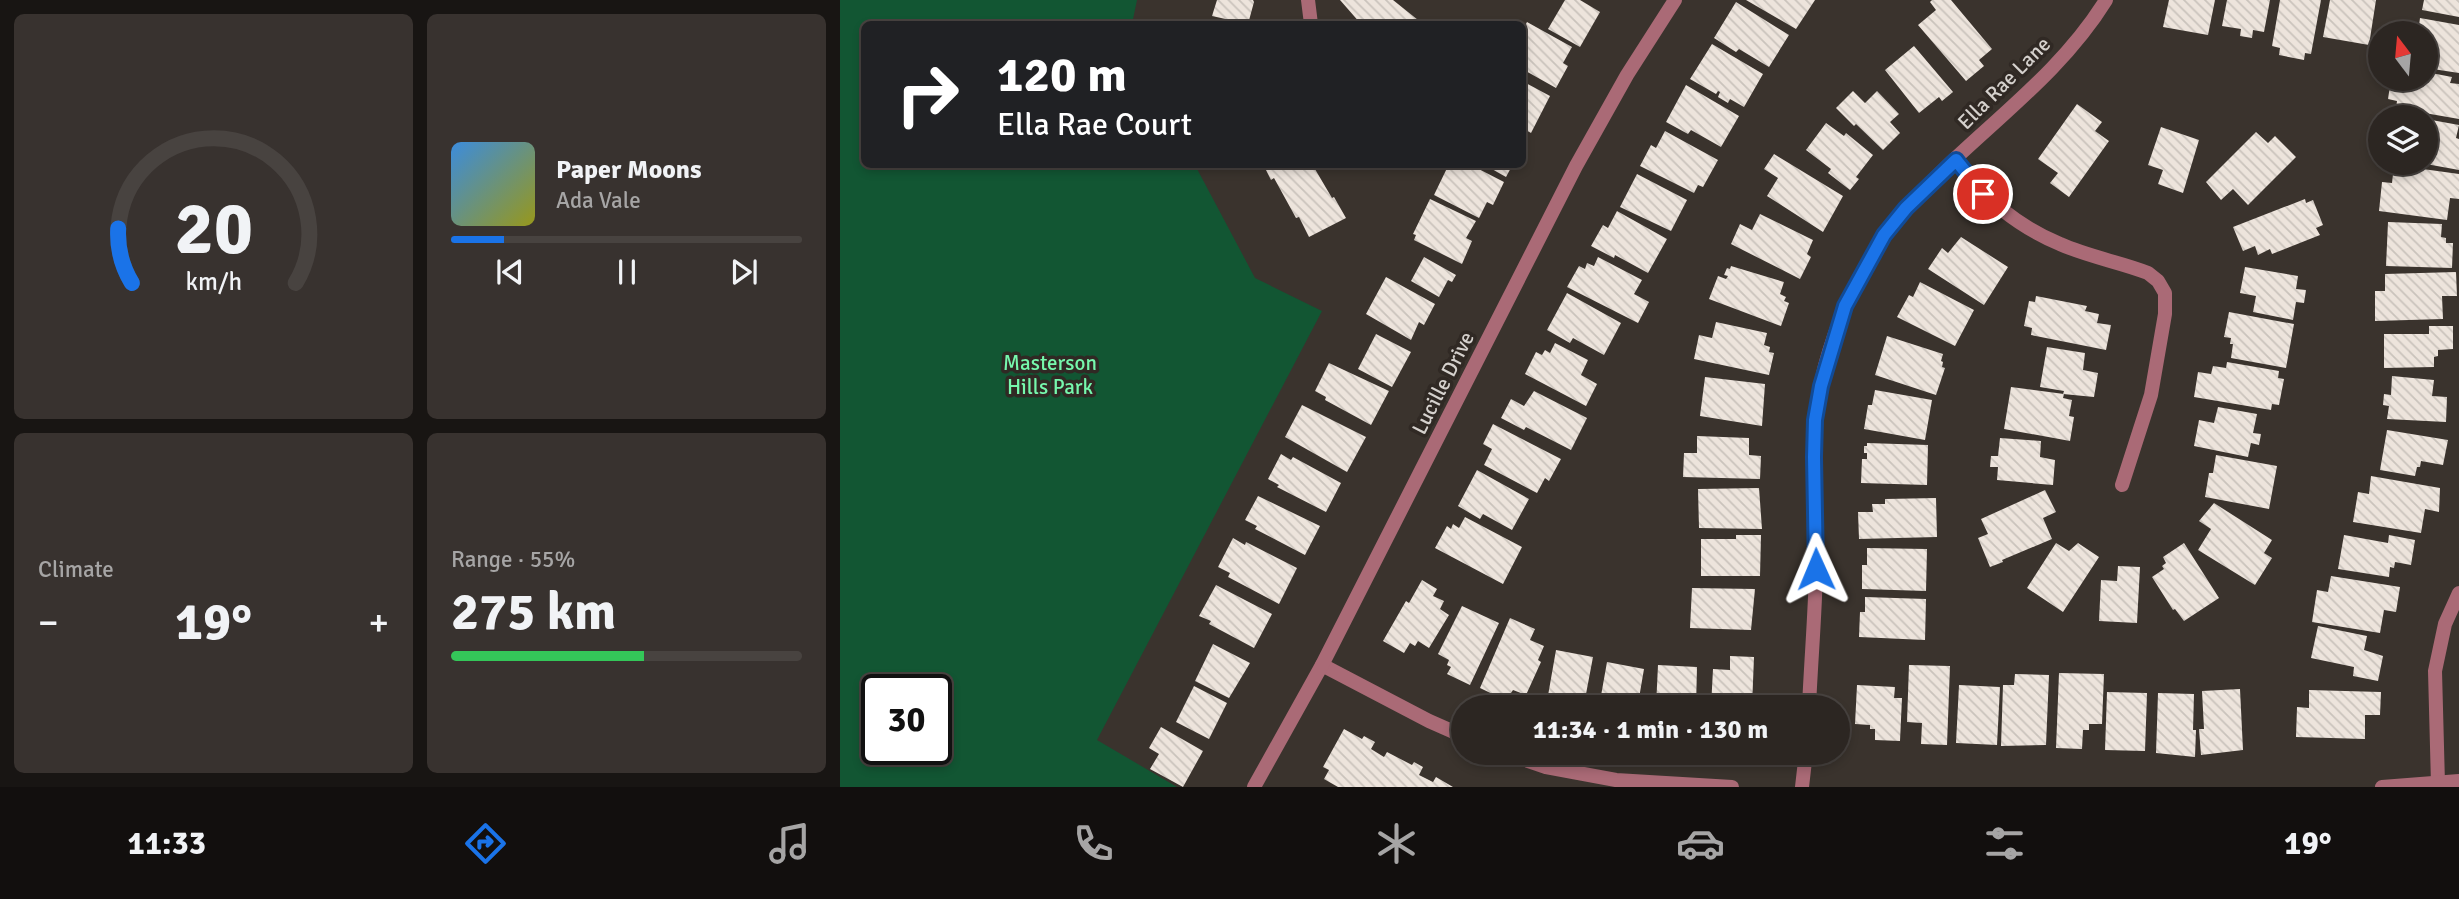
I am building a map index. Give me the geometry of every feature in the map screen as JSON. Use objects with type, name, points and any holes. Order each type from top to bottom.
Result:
[{"type":"street","points":[[1308,0],[1311,21]]},
{"type":"street","name":"Lucille Drive","points":[[1254,787],[1322,665],[1576,166],[1675,0]]},
{"type":"street","name":"Ella Rae Lane","points":[[1810,695],[1816,569],[1815,432],[1824,376],[1845,306],[1884,235],[1906,208],[2040,81],[2089,26],[2106,0]]},
{"type":"street","points":[[1956,160],[1983,194],[2023,223],[2059,244],[2148,273],[2158,281],[2165,293],[2165,314],[2153,382],[2122,485]]},
{"type":"street","points":[[2438,784],[2435,671],[2445,624],[2459,593]]},
{"type":"street","points":[[1322,665],[1451,731]]},
{"type":"street","points":[[1543,765],[1616,780],[1731,787]]},
{"type":"street","points":[[1802,787],[1805,765]]},
{"type":"street","points":[[2382,787],[2459,781]]},
{"type":"green space","name":"Masterson Hills Park","points":[[840,0],[1137,0],[1133,21],[861,21],[861,168],[1197,168],[1255,278],[1322,311],[1097,740],[1177,787],[840,787]]},
{"type":"building","points":[[1217,0],[1254,2],[1249,21],[1212,16]]},
{"type":"building","points":[[1340,0],[1393,0],[1419,21],[1358,21]]},
{"type":"building","points":[[1565,0],[1580,0],[1600,12],[1580,47],[1548,29]]},
{"type":"building","points":[[1746,0],[1815,0],[1796,29]]},
{"type":"building","points":[[1951,0],[1992,49],[1979,60],[1984,66],[1966,81],[1918,25],[1936,10],[1930,2]]},
{"type":"building","points":[[2169,0],[2215,0],[2208,35],[2163,27]]},
{"type":"building","points":[[2227,0],[2270,0],[2264,32],[2253,30],[2252,38],[2240,36],[2241,29],[2222,26]]},
{"type":"building","points":[[2280,0],[2321,0],[2311,54],[2305,53],[2304,60],[2279,55],[2280,48],[2272,46]]},
{"type":"building","points":[[2330,0],[2376,0],[2373,21],[2368,21],[2368,45],[2323,37]]},
{"type":"building","points":[[2424,0],[2459,0],[2459,17],[2422,10]]},
{"type":"building","points":[[1736,2],[1789,35],[1769,67],[1739,49],[1736,52],[1714,38]]},
{"type":"building","points":[[2438,21],[2459,25],[2459,73],[2438,70]]},
{"type":"building","points":[[1526,24],[1572,47],[1563,63],[1568,66],[1556,88],[1526,71]]},
{"type":"building","points":[[1712,44],[1763,74],[1744,107],[1730,99],[1728,103],[1718,97],[1720,92],[1716,94],[1690,79]]},
{"type":"building","points":[[1914,46],[1953,92],[1942,101],[1939,97],[1919,113],[1885,70]]},
{"type":"building","points":[[2438,74],[2452,77],[2450,83],[2459,84],[2459,119],[2438,115],[2438,105],[2396,105],[2397,101],[2388,99],[2389,91],[2438,91]]},
{"type":"building","points":[[1526,83],[1550,96],[1531,133],[1526,130]]},
{"type":"building","points":[[1686,85],[1739,116],[1721,147],[1691,130],[1688,134],[1666,122]]},
{"type":"building","points":[[1853,91],[1865,103],[1877,91],[1899,114],[1890,122],[1900,133],[1883,150],[1836,108]]},
{"type":"building","points":[[2077,104],[2102,122],[2095,131],[2109,141],[2069,197],[2050,183],[2058,173],[2038,159]]},
{"type":"building","points":[[2438,121],[2459,125],[2456,138],[2459,139],[2459,170],[2438,166]]},
{"type":"building","points":[[1826,123],[1844,136],[1846,133],[1873,155],[1856,177],[1859,179],[1850,190],[1828,173],[1831,169],[1806,150]]},
{"type":"building","points":[[2161,127],[2199,140],[2183,193],[2158,184],[2163,170],[2148,165]]},
{"type":"building","points":[[1665,131],[1718,160],[1703,187],[1698,185],[1694,193],[1640,166],[1651,145],[1656,148]]},
{"type":"building","points":[[2256,132],[2268,143],[2275,136],[2296,157],[2248,205],[2233,189],[2221,200],[2206,182]]},
{"type":"building","points":[[1774,154],[1843,196],[1823,232],[1767,196],[1778,178],[1764,169]]},
{"type":"building","points":[[1265,168],[1314,168],[1346,218],[1309,237],[1274,178],[1271,180]]},
{"type":"building","points":[[1447,168],[1477,168],[1504,182],[1493,205],[1487,202],[1479,218],[1434,195]]},
{"type":"building","points":[[1490,168],[1511,168],[1506,177]]},
{"type":"building","points":[[2438,171],[2459,174],[2459,199],[2450,198],[2447,220],[2379,211],[2382,182],[2392,183],[2393,175],[2438,175]]},
{"type":"building","points":[[1637,174],[1687,200],[1671,231],[1620,207]]},
{"type":"building","points":[[1430,199],[1476,221],[1466,238],[1472,241],[1462,264],[1414,240],[1416,235],[1413,234]]},
{"type":"building","points":[[2305,199],[2306,203],[2313,200],[2323,225],[2316,228],[2320,235],[2272,254],[2270,249],[2258,255],[2255,246],[2243,251],[2233,227]]},
{"type":"building","points":[[1617,211],[1667,239],[1648,273],[1615,255],[1614,258],[1591,246],[1603,225],[1608,228]]},
{"type":"building","points":[[1760,214],[1813,240],[1807,254],[1811,257],[1800,279],[1731,244],[1740,224],[1752,230]]},
{"type":"building","points":[[2388,222],[2442,224],[2441,237],[2446,238],[2446,243],[2453,243],[2452,268],[2386,266]]},
{"type":"building","points":[[1961,237],[2008,267],[1984,305],[1928,269],[1942,248],[1948,253]]},
{"type":"building","points":[[1424,257],[1456,275],[1452,282],[1448,280],[1439,297],[1411,281]]},
{"type":"building","points":[[1598,257],[1642,280],[1634,294],[1649,302],[1638,323],[1567,287],[1579,266],[1585,269],[1587,263],[1594,266]]},
{"type":"building","points":[[1731,266],[1784,282],[1780,294],[1786,297],[1784,301],[1789,303],[1781,326],[1709,299],[1718,276],[1726,279],[1728,276],[1724,275]]},
{"type":"building","points":[[2245,267],[2298,276],[2296,289],[2306,290],[2304,303],[2296,302],[2293,320],[2253,312],[2256,296],[2240,293]]},
{"type":"building","points":[[2456,272],[2457,296],[2442,296],[2443,319],[2375,321],[2375,291],[2385,291],[2385,274]]},
{"type":"building","points":[[1386,277],[1435,304],[1424,325],[1419,322],[1411,340],[1366,314]]},
{"type":"building","points":[[1920,282],[1974,310],[1955,346],[1897,317],[1909,295],[1913,297]]},
{"type":"building","points":[[1567,293],[1621,323],[1604,355],[1573,338],[1570,343],[1547,330]]},
{"type":"building","points":[[2036,296],[2087,306],[2085,311],[2099,314],[2097,323],[2111,325],[2106,350],[2031,335],[2032,328],[2024,326],[2029,301],[2035,302]]},
{"type":"building","points":[[2229,312],[2294,324],[2286,368],[2231,358],[2231,338],[2224,337]]},
{"type":"building","points":[[1716,322],[1767,333],[1764,345],[1770,347],[1769,352],[1774,353],[1769,375],[1694,359],[1699,335],[1712,338]]},
{"type":"building","points":[[2429,326],[2453,326],[2453,349],[2438,350],[2438,356],[2434,357],[2434,367],[2384,368],[2384,334],[2429,334]]},
{"type":"building","points":[[1376,334],[1411,352],[1392,387],[1358,369]]},
{"type":"building","points":[[1887,336],[1943,354],[1941,361],[1942,367],[1945,368],[1936,395],[1875,375]]},
{"type":"building","points":[[1555,343],[1588,360],[1581,375],[1597,384],[1586,406],[1525,374],[1536,352],[1542,355],[1545,350],[1550,353]]},
{"type":"building","points":[[2047,347],[2085,353],[2083,370],[2098,373],[2094,397],[2063,394],[2064,391],[2040,387]]},
{"type":"building","points":[[2227,362],[2279,371],[2278,378],[2284,379],[2279,405],[2272,404],[2271,410],[2194,397],[2198,372],[2211,374],[2213,366],[2226,368]]},
{"type":"building","points":[[1329,363],[1389,391],[1371,425],[1325,400],[1326,397],[1315,391]]},
{"type":"building","points":[[2392,376],[2434,380],[2432,396],[2447,397],[2446,422],[2387,419],[2389,406],[2383,405],[2384,394],[2391,395]]},
{"type":"building","points":[[1705,377],[1765,384],[1762,426],[1700,416]]},
{"type":"building","points":[[2011,387],[2064,394],[2063,398],[2072,400],[2069,416],[2074,417],[2070,441],[2004,429]]},
{"type":"building","points":[[1875,390],[1932,400],[1925,440],[1864,429],[1868,405],[1872,405]]},
{"type":"building","points":[[1534,391],[1587,418],[1571,450],[1526,427],[1524,430],[1501,418],[1511,399],[1524,406]]},
{"type":"building","points":[[1302,405],[1366,437],[1347,472],[1285,437]]},
{"type":"building","points":[[2218,407],[2257,414],[2253,433],[2261,434],[2259,445],[2251,443],[2248,457],[2194,446],[2199,420],[2214,423]]},
{"type":"building","points":[[1493,424],[1561,459],[1549,481],[1545,478],[1537,493],[1484,465],[1492,449],[1483,444]]},
{"type":"building","points":[[2387,430],[2448,440],[2443,465],[2421,461],[2415,476],[2380,470]]},
{"type":"building","points":[[1697,436],[1749,438],[1749,455],[1761,456],[1760,479],[1683,477],[1684,453],[1697,453]]},
{"type":"building","points":[[2000,438],[2041,441],[2040,457],[2055,460],[2053,485],[1997,480],[1998,467],[1990,467],[1991,456],[1998,456]]},
{"type":"building","points":[[1867,443],[1928,445],[1927,485],[1861,483],[1862,459],[1867,459],[1864,446],[1867,446]]},
{"type":"building","points":[[1281,454],[1291,460],[1293,457],[1341,483],[1326,512],[1277,487],[1279,485],[1268,479]]},
{"type":"building","points":[[2216,455],[2277,466],[2269,509],[2205,497],[2209,473],[2213,473]]},
{"type":"building","points":[[1477,470],[1529,499],[1512,530],[1483,514],[1480,519],[1458,506]]},
{"type":"building","points":[[2371,476],[2440,488],[2439,512],[2425,509],[2421,533],[2353,522],[2358,492],[2369,494]]},
{"type":"building","points":[[1759,488],[1762,529],[1699,528],[1698,489]]},
{"type":"building","points":[[2045,490],[2056,512],[2043,518],[2052,539],[1990,567],[1978,538],[1988,534],[1981,519]]},
{"type":"building","points":[[1258,496],[1320,526],[1305,555],[1255,529],[1257,526],[1245,520]]},
{"type":"building","points":[[1936,498],[1937,537],[1859,539],[1858,512],[1873,512],[1872,504],[1885,504],[1885,499]]},
{"type":"building","points":[[2214,503],[2272,540],[2264,553],[2272,558],[2255,585],[2198,550],[2211,529],[2199,521]]},
{"type":"building","points":[[1465,517],[1522,547],[1503,584],[1435,548],[1447,526],[1451,529],[1453,524],[1459,528]]},
{"type":"building","points":[[1736,535],[1761,535],[1760,576],[1701,576],[1701,539],[1736,539]]},
{"type":"building","points":[[2344,535],[2388,543],[2389,535],[2415,540],[2411,565],[2395,562],[2394,568],[2390,567],[2389,577],[2338,569]]},
{"type":"building","points":[[1233,538],[1297,568],[1279,604],[1228,577],[1230,573],[1218,567]]},
{"type":"building","points":[[2056,543],[2069,551],[2078,543],[2099,557],[2063,612],[2027,588]]},
{"type":"building","points":[[2184,543],[2219,598],[2184,621],[2175,609],[2173,610],[2152,577],[2164,569],[2162,566],[2166,563],[2163,557]]},
{"type":"building","points":[[1867,548],[1927,549],[1926,591],[1862,589],[1862,565],[1867,565]]},
{"type":"building","points":[[2118,566],[2140,567],[2137,623],[2099,621],[2101,580],[2117,581]]},
{"type":"building","points":[[2331,576],[2400,587],[2396,612],[2384,610],[2380,633],[2312,622],[2317,590],[2328,592]]},
{"type":"building","points":[[1422,580],[1437,589],[1433,596],[1444,601],[1440,609],[1449,615],[1429,648],[1418,641],[1415,646],[1410,643],[1404,653],[1383,641],[1406,601],[1409,603]]},
{"type":"building","points":[[1216,585],[1272,614],[1254,648],[1199,616]]},
{"type":"building","points":[[1692,588],[1755,589],[1751,630],[1690,628]]},
{"type":"building","points":[[1865,597],[1926,599],[1925,640],[1859,637],[1860,612],[1865,612]]},
{"type":"building","points":[[1462,606],[1499,623],[1470,685],[1447,674],[1451,667],[1447,665],[1449,660],[1438,654]]},
{"type":"building","points":[[1510,618],[1535,629],[1530,640],[1544,646],[1538,660],[1541,662],[1526,695],[1513,690],[1510,695],[1495,695],[1480,688]]},
{"type":"building","points":[[2318,626],[2367,636],[2364,650],[2383,656],[2378,681],[2353,676],[2354,667],[2311,658]]},
{"type":"building","points":[[1213,644],[1250,663],[1229,698],[1195,681]]},
{"type":"building","points":[[1556,650],[1593,657],[1586,694],[1589,695],[1548,695]]},
{"type":"building","points":[[1730,656],[1754,657],[1752,695],[1712,695],[1713,669],[1730,670]]},
{"type":"building","points":[[1607,662],[1644,669],[1640,695],[1601,695]]},
{"type":"building","points":[[1658,665],[1697,667],[1696,695],[1657,695]]},
{"type":"building","points":[[1909,665],[1950,666],[1947,745],[1921,744],[1922,723],[1907,722]]},
{"type":"building","points":[[2059,673],[2104,674],[2102,724],[2089,724],[2089,730],[2083,730],[2082,749],[2056,748]]},
{"type":"building","points":[[2015,674],[2049,675],[2046,745],[2001,746],[2003,685],[2014,685]]},
{"type":"building","points":[[1857,685],[1895,687],[1894,698],[1902,698],[1900,741],[1875,740],[1875,729],[1870,729],[1870,725],[1855,724]]},
{"type":"building","points":[[1959,685],[2000,687],[1997,745],[1956,743]]},
{"type":"building","points":[[1194,686],[1227,703],[1209,739],[1176,722]]},
{"type":"building","points":[[2240,689],[2243,750],[2201,755],[2199,729],[2204,729],[2202,691]]},
{"type":"building","points":[[2309,690],[2381,692],[2380,715],[2365,715],[2365,739],[2296,737],[2297,707],[2309,708]]},
{"type":"building","points":[[2107,692],[2147,693],[2145,751],[2105,750]]},
{"type":"building","points":[[2158,693],[2194,694],[2195,757],[2156,753]]},
{"type":"building","points":[[1161,727],[1203,751],[1183,787],[1150,769],[1159,754],[1149,748]]},
{"type":"building","points":[[1344,729],[1362,739],[1364,736],[1375,742],[1371,749],[1384,757],[1387,752],[1412,765],[1414,762],[1423,767],[1419,775],[1433,782],[1436,777],[1453,787],[1338,787],[1324,779],[1329,770],[1323,767]]},
{"type":"route","points":[[1816,569],[1815,420],[1821,386],[1845,306],[1884,235],[1906,208],[1956,160],[1983,194]]}]
